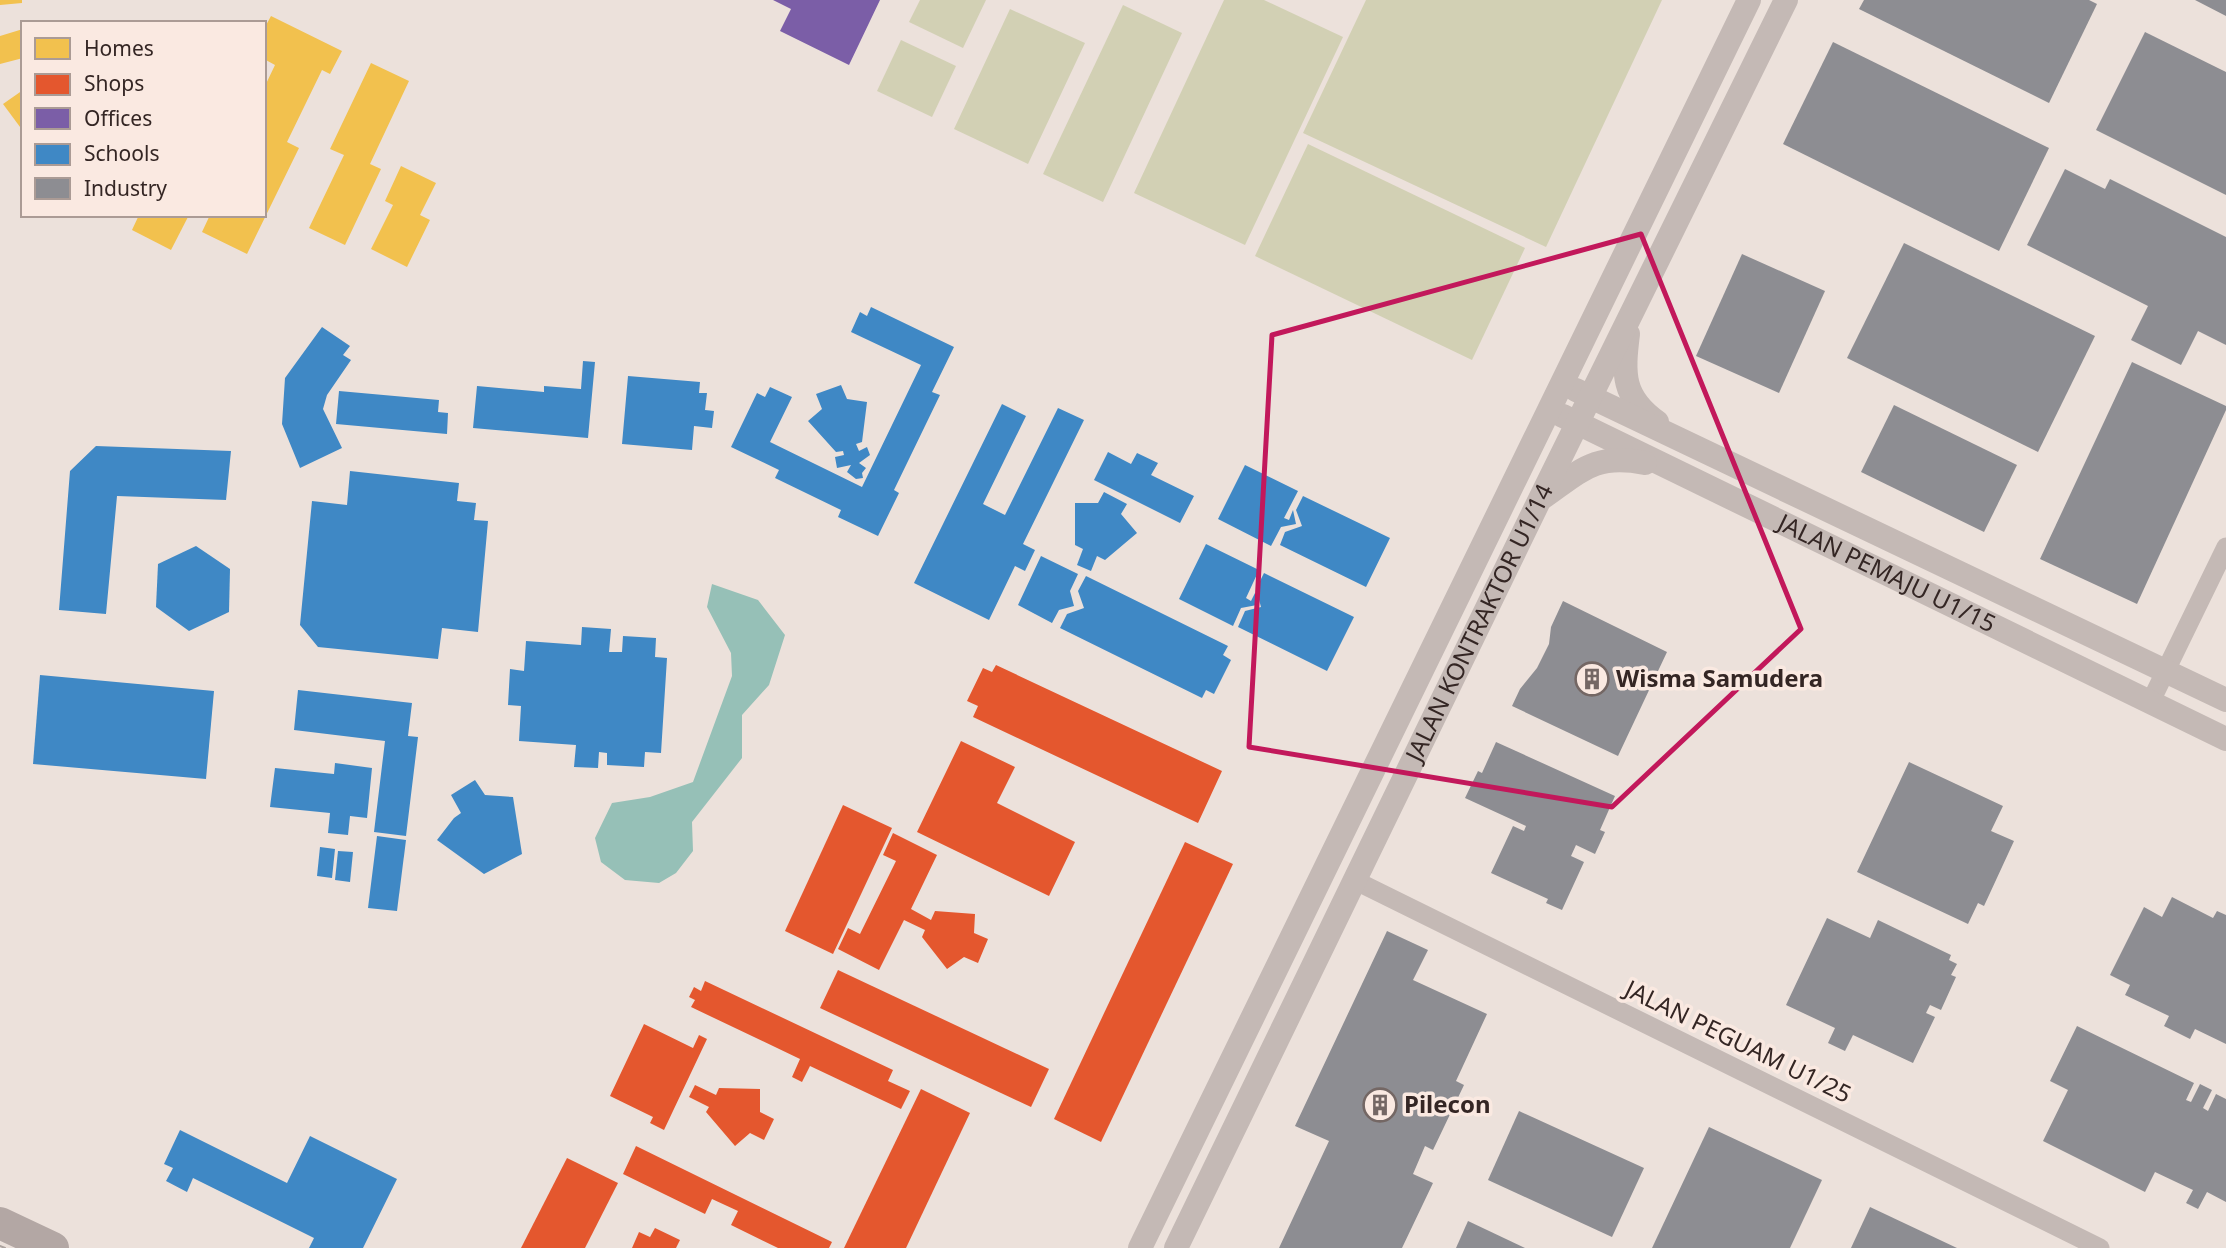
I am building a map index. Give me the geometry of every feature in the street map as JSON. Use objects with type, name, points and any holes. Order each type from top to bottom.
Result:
[{"type":"main road","points":[[0,1223],[53,1248]]},
{"type":"street","name":"JALAN KONTRAKTOR U1/14","points":[[1140,1248],[1749,0]]},
{"type":"street","name":"JALAN KONTRAKTOR U1/14","points":[[1176,1248],[1539,500],[1786,0]]},
{"type":"street","points":[[1630,316],[1623,370],[1630,392],[1644,413],[1682,440]]},
{"type":"street","name":"JALAN PEMAJU U1/15","points":[[1562,383],[2226,700]]},
{"type":"street","name":"JALAN PEMAJU U1/15","points":[[1549,411],[2226,739]]},
{"type":"street","points":[[1539,500],[1592,463],[1622,458],[1669,468]]},
{"type":"street","points":[[2150,703],[2226,547]]},
{"type":"street","name":"JALAN PEGUAM U1/25","points":[[1354,880],[2100,1248]]},
{"type":"highlighted area","points":[[1641,234],[1801,629],[1612,807],[1249,747],[1272,335]]},
{"type":"shaded area","points":[[920,0],[986,0],[963,48],[909,22]]},
{"type":"shaded area","points":[[1224,0],[1264,0],[1343,37],[1245,245],[1134,193]]},
{"type":"shaded area","points":[[1366,0],[1662,0],[1546,247],[1303,133]]},
{"type":"shaded area","points":[[1123,5],[1182,33],[1103,202],[1043,174]]},
{"type":"shaded area","points":[[1010,9],[1085,43],[1028,164],[954,129]]},
{"type":"shaded area","points":[[901,40],[956,66],[932,117],[877,91]]},
{"type":"shaded area","points":[[1308,144],[1525,248],[1472,360],[1255,256]]},
{"type":"water","points":[[712,584],[758,600],[785,635],[769,685],[742,715],[742,758],[692,822],[693,851],[676,873],[659,883],[625,880],[601,862],[595,838],[612,803],[650,797],[693,782],[732,676],[731,653],[707,607]]},
{"type":"building: Homes","points":[[0,0],[22,0],[22,3],[0,5]]},
{"type":"building: Homes","points":[[271,16],[342,51],[330,74],[322,70],[287,142],[299,148],[266,215],[266,84],[275,65],[266,60],[266,25]]},
{"type":"building: Homes","points":[[21,30],[21,59],[0,64],[0,36]]},
{"type":"building: Homes","points":[[371,63],[409,81],[370,164],[381,169],[345,245],[309,228],[344,155],[330,149]]},
{"type":"building: Homes","points":[[21,91],[21,128],[3,104]]},
{"type":"building: Homes","points":[[401,166],[436,183],[420,215],[430,220],[407,267],[371,249],[393,205],[385,201]]},
{"type":"building: Homes","points":[[138,217],[188,217],[171,250],[132,230]]},
{"type":"building: Homes","points":[[209,217],[265,217],[247,254],[202,232]]},
{"type":"building: Shops","points":[[996,665],[1222,771],[1198,823],[973,717],[978,706],[967,701],[983,668],[992,672]]},
{"type":"building: Shops","points":[[961,741],[1015,767],[997,803],[1075,842],[1049,896],[917,832]]},
{"type":"building: Shops","points":[[843,805],[892,828],[833,954],[785,931]]},
{"type":"building: Shops","points":[[893,833],[937,855],[911,909],[931,920],[935,911],[975,914],[974,933],[988,939],[978,963],[964,957],[947,969],[922,937],[925,930],[904,920],[879,970],[838,949],[848,928],[860,934],[896,861],[883,855]]},
{"type":"building: Shops","points":[[1185,842],[1233,864],[1101,1142],[1054,1119]]},
{"type":"building: Shops","points":[[838,970],[1049,1069],[1031,1107],[820,1008]]},
{"type":"building: Shops","points":[[705,981],[893,1070],[888,1081],[910,1091],[901,1109],[810,1066],[802,1082],[792,1077],[800,1059],[691,1007],[695,1000],[689,997],[694,987],[701,991]]},
{"type":"building: Shops","points":[[644,1024],[693,1048],[699,1035],[707,1039],[664,1130],[650,1123],[653,1117],[610,1096]]},
{"type":"building: Shops","points":[[695,1085],[716,1095],[719,1088],[760,1089],[760,1112],[774,1119],[764,1140],[750,1133],[735,1146],[706,1112],[709,1107],[689,1097]]},
{"type":"building: Shops","points":[[921,1089],[970,1113],[906,1248],[844,1248]]},
{"type":"building: Shops","points":[[636,1146],[832,1242],[829,1248],[778,1248],[731,1225],[738,1211],[712,1199],[705,1214],[623,1174]]},
{"type":"building: Shops","points":[[567,1158],[618,1183],[585,1248],[521,1248]]},
{"type":"building: Shops","points":[[655,1228],[680,1240],[676,1248],[632,1248],[639,1232],[650,1237]]},
{"type":"building: Offices","points":[[773,0],[880,0],[849,65],[780,31],[791,9]]},
{"type":"building: Schools","points":[[871,307],[954,347],[932,392],[940,395],[894,490],[899,493],[878,536],[838,517],[841,510],[775,478],[779,470],[731,447],[757,393],[765,397],[770,387],[792,397],[770,442],[862,487],[921,365],[851,332],[860,312],[867,316]]},
{"type":"building: Schools","points":[[322,327],[350,346],[343,355],[351,360],[327,395],[323,409],[342,448],[300,468],[282,424],[285,378]]},
{"type":"building: Schools","points":[[583,361],[595,362],[588,438],[473,428],[477,386],[544,392],[544,386],[581,389]]},
{"type":"building: Schools","points":[[628,376],[700,382],[699,393],[707,393],[705,410],[714,411],[712,428],[694,426],[692,450],[622,444]]},
{"type":"building: Schools","points":[[841,385],[847,399],[867,402],[862,442],[856,444],[859,451],[867,447],[870,455],[859,463],[866,468],[862,473],[863,478],[856,479],[847,472],[851,465],[837,468],[835,457],[844,455],[843,451],[836,452],[808,421],[822,409],[816,394]]},
{"type":"building: Schools","points":[[339,391],[439,400],[438,412],[448,413],[447,434],[336,424]]},
{"type":"building: Schools","points":[[1002,404],[1026,416],[983,504],[1005,515],[1058,408],[1084,420],[1023,544],[1035,550],[1025,571],[1015,566],[989,620],[914,583]]},
{"type":"building: Schools","points":[[96,446],[231,451],[226,500],[117,496],[106,614],[59,610],[70,471]]},
{"type":"building: Schools","points":[[1108,452],[1131,464],[1137,453],[1158,463],[1151,475],[1194,496],[1180,523],[1094,480]]},
{"type":"building: Schools","points":[[1245,465],[1298,491],[1284,518],[1289,520],[1293,510],[1296,524],[1281,527],[1271,546],[1218,519]]},
{"type":"building: Schools","points":[[350,471],[459,483],[457,501],[476,503],[474,520],[488,521],[478,632],[442,628],[438,659],[318,647],[300,625],[312,501],[347,505]]},
{"type":"building: Schools","points":[[1104,492],[1127,504],[1121,514],[1137,533],[1105,560],[1097,556],[1091,571],[1077,565],[1083,549],[1075,545],[1075,503],[1098,503]]},
{"type":"building: Schools","points":[[1303,496],[1390,538],[1366,587],[1280,545],[1285,532],[1302,526],[1296,510]]},
{"type":"building: Schools","points":[[1206,544],[1259,570],[1246,598],[1251,601],[1255,593],[1257,605],[1241,608],[1233,626],[1179,599]]},
{"type":"building: Schools","points":[[196,546],[230,569],[229,612],[189,631],[156,607],[158,564]]},
{"type":"building: Schools","points":[[1041,556],[1078,574],[1070,591],[1074,606],[1059,610],[1052,623],[1018,605]]},
{"type":"building: Schools","points":[[1264,573],[1354,617],[1327,671],[1238,627],[1245,611],[1261,607],[1256,589]]},
{"type":"building: Schools","points":[[1086,576],[1228,646],[1223,655],[1231,660],[1214,694],[1206,690],[1202,698],[1060,628],[1067,614],[1084,608],[1078,591]]},
{"type":"building: Schools","points":[[582,627],[611,629],[609,652],[622,652],[623,636],[656,638],[655,657],[667,658],[661,753],[645,752],[644,767],[607,765],[607,753],[599,752],[598,768],[574,767],[576,745],[519,741],[521,706],[508,705],[510,669],[524,671],[526,641],[581,645]]},
{"type":"building: Schools","points":[[40,675],[214,691],[206,779],[33,764]]},
{"type":"building: Schools","points":[[298,690],[412,703],[408,736],[418,737],[406,836],[374,832],[385,741],[294,730]]},
{"type":"building: Schools","points":[[335,763],[372,768],[367,818],[350,816],[348,835],[328,833],[330,813],[270,807],[275,768],[334,774]]},
{"type":"building: Schools","points":[[475,780],[485,795],[513,797],[522,854],[484,874],[437,840],[461,813],[451,795]]},
{"type":"building: Schools","points":[[377,836],[406,840],[397,911],[368,908]]},
{"type":"building: Schools","points":[[320,847],[335,849],[332,878],[317,876]]},
{"type":"building: Schools","points":[[338,851],[353,852],[350,882],[335,880]]},
{"type":"building: Schools","points":[[180,1130],[287,1183],[310,1136],[397,1179],[363,1248],[309,1248],[314,1238],[193,1178],[187,1192],[166,1181],[173,1168],[164,1164]]},
{"type":"building: Industry","points":[[1864,0],[2089,0],[2097,4],[2049,103],[1859,9]]},
{"type":"building: Industry","points":[[2195,0],[2226,0],[2226,16]]},
{"type":"building: Industry","points":[[2145,32],[2226,72],[2226,195],[2096,130]]},
{"type":"building: Industry","points":[[1833,42],[2049,148],[1999,251],[1783,144]]},
{"type":"building: Industry","points":[[2065,169],[2105,189],[2110,179],[2226,237],[2226,345],[2198,331],[2181,365],[2131,340],[2148,306],[2027,245]]},
{"type":"building: Industry","points":[[1904,243],[2095,336],[2038,452],[1847,358]]},
{"type":"building: Industry","points":[[1742,254],[1825,291],[1779,393],[1696,356]]},
{"type":"building: Industry","points":[[2132,362],[2226,406],[2137,604],[2040,559]]},
{"type":"building: Industry","points":[[1894,405],[2017,465],[1984,532],[1861,472]]},
{"type":"building: Industry","name":"Wisma Samudera","points":[[1563,601],[1667,652],[1618,756],[1512,706],[1549,644],[1551,627]]},
{"type":"building: Industry","points":[[1496,742],[1615,796],[1600,830],[1605,832],[1595,854],[1576,845],[1571,856],[1584,862],[1562,910],[1546,903],[1548,899],[1491,873],[1513,826],[1524,831],[1526,826],[1465,798],[1478,771],[1482,773]]},
{"type":"building: Industry","points":[[1909,762],[2003,806],[1991,831],[2014,841],[1984,906],[1978,903],[1968,924],[1857,872]]},
{"type":"building: Industry","points":[[2172,897],[2213,918],[2217,911],[2226,915],[2226,1044],[2195,1029],[2190,1039],[2164,1026],[2169,1016],[2125,995],[2130,985],[2110,975],[2144,907],[2162,917]]},
{"type":"building: Industry","points":[[1827,918],[1870,938],[1878,920],[1951,955],[1949,960],[1957,964],[1951,975],[1956,977],[1941,1010],[1930,1005],[1926,1013],[1935,1017],[1913,1063],[1853,1035],[1845,1051],[1828,1043],[1835,1028],[1786,1005]]},
{"type":"building: Industry","name":"Pilecon","points":[[1387,931],[1428,950],[1413,980],[1487,1014],[1456,1081],[1464,1085],[1433,1150],[1425,1146],[1413,1174],[1433,1183],[1402,1248],[1279,1248],[1329,1141],[1295,1126]]},
{"type":"building: Industry","points":[[2077,1026],[2194,1083],[2186,1100],[2191,1102],[2200,1084],[2212,1090],[2203,1108],[2208,1111],[2216,1094],[2226,1099],[2226,1202],[2207,1192],[2198,1209],[2186,1203],[2193,1190],[2155,1172],[2145,1192],[2043,1141],[2068,1090],[2050,1081]]},
{"type":"building: Industry","points":[[1519,1111],[1644,1168],[1612,1237],[1488,1180]]},
{"type":"building: Industry","points":[[1709,1127],[1822,1180],[1790,1248],[1652,1248]]},
{"type":"building: Industry","points":[[1870,1207],[1957,1248],[1851,1248]]},
{"type":"building: Industry","points":[[1468,1221],[1525,1248],[1456,1248]]},
{"type":"tram line","points":[[0,1246],[5,1248]]},
{"type":"place","name":"Wisma Samudera","points":[[1592,679]]},
{"type":"place","name":"Pilecon","points":[[1380,1105]]}]
